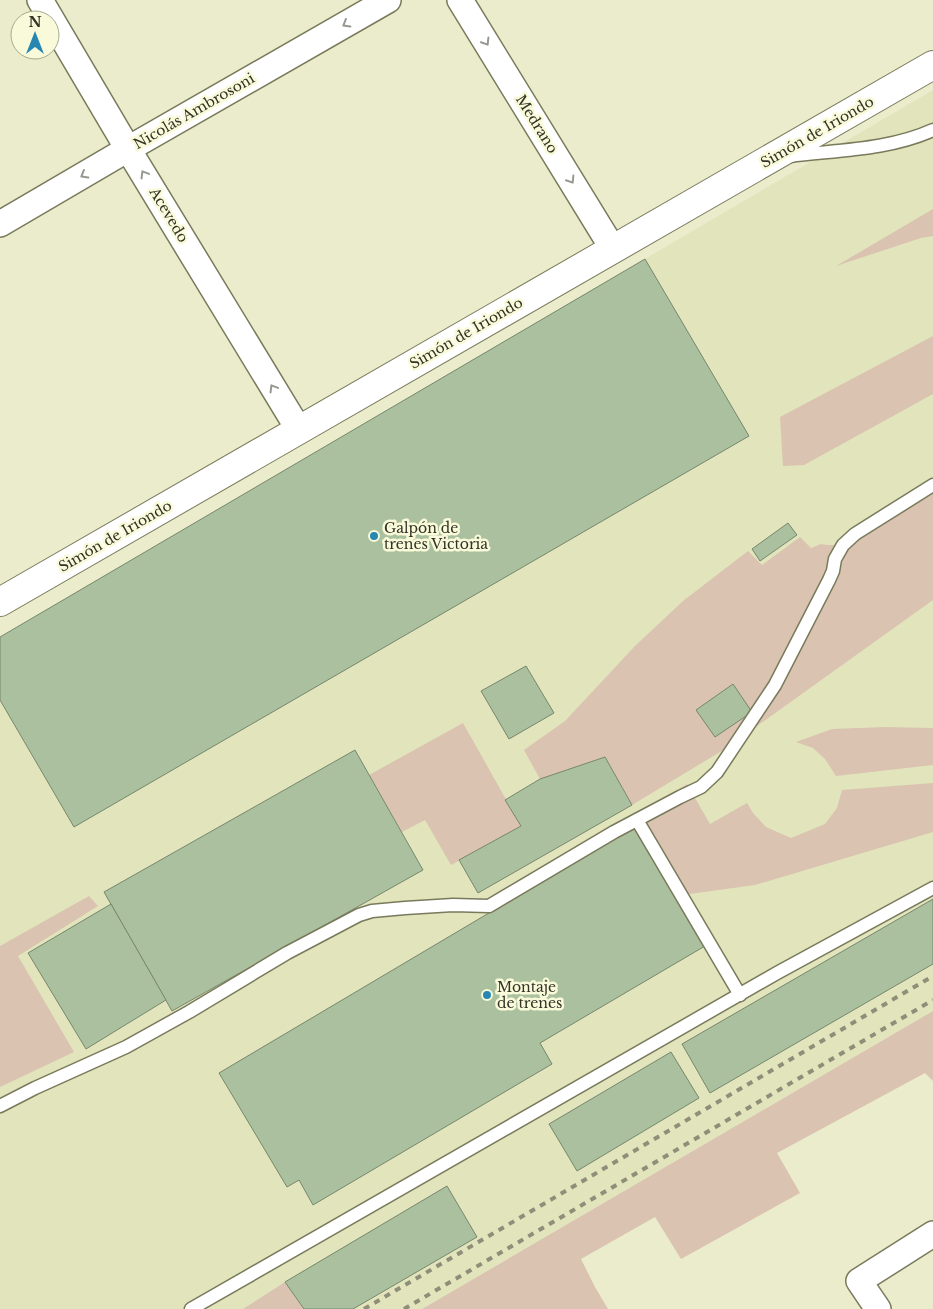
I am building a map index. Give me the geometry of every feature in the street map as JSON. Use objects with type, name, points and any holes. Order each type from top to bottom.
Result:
[{"type":"street","name":"Acevedo","points":[[40,0],[299,430]]},
{"type":"street","name":"Nicolás Ambrosoni","points":[[0,224],[388,0]]},
{"type":"street","name":"Medrano","points":[[460,0],[613,249]]},
{"type":"street","name":"Simón de Iriondo","points":[[0,602],[933,66]]},
{"type":"street","points":[[878,1309],[860,1281],[933,1234]]},
{"type":"lane","points":[[770,159],[869,147],[921,135],[933,130]]},
{"type":"lane","points":[[0,1106],[34,1088],[126,1048],[287,953],[359,915],[372,911],[405,908],[453,905],[489,906],[614,832],[701,787],[717,772],[775,685],[829,580],[835,559],[843,546],[855,534],[933,485]]},
{"type":"lane","points":[[637,820],[740,994]]},
{"type":"lane","points":[[190,1309],[740,994],[933,888]]},
{"type":"shaded area","points":[[933,90],[933,1011],[422,1309],[0,1309],[0,637]]},
{"type":"shaded area","points":[[933,209],[933,236],[921,238],[836,266]]},
{"type":"shaded area","points":[[933,336],[933,394],[804,465],[783,466],[780,417]]},
{"type":"shaded area","points":[[933,486],[933,600],[725,749],[632,805],[605,757],[540,779],[524,750],[565,721],[635,646],[683,601],[748,551],[762,565],[800,537],[811,548],[821,544],[834,545]]},
{"type":"shaded area","points":[[463,723],[521,826],[451,865],[425,820],[402,832],[369,775]]},
{"type":"shaded area","points":[[933,728],[933,765],[836,776],[825,759],[813,748],[796,742],[832,729]]},
{"type":"shaded area","points":[[933,783],[933,832],[755,885],[675,896],[631,817],[687,784],[710,824],[747,803],[753,813],[766,827],[791,838],[825,824],[837,808],[842,790]]},
{"type":"shaded area","points":[[89,896],[98,906],[18,956],[74,1052],[0,1087],[0,946]]},
{"type":"shaded area","points":[[933,1011],[933,1081],[925,1073],[777,1153],[800,1193],[681,1259],[655,1217],[581,1259],[608,1309],[422,1309]]},
{"type":"shaded area","points":[[285,1282],[304,1309],[243,1309]]},
{"type":"building","name":"Galpón de trenes Victoria","points":[[645,259],[749,436],[74,827],[0,700],[0,637]]},
{"type":"building","points":[[788,523],[797,535],[760,561],[752,549]]},
{"type":"building","points":[[526,666],[554,713],[509,739],[481,691]]},
{"type":"building","points":[[733,684],[752,712],[715,737],[696,710]]},
{"type":"building","points":[[355,750],[423,870],[172,1011],[104,892]]},
{"type":"building","points":[[605,757],[632,805],[478,893],[459,860],[521,826],[505,800],[540,779]]},
{"type":"building","name":"Montaje de trenes","points":[[634,827],[705,946],[540,1043],[552,1064],[313,1205],[299,1180],[287,1187],[219,1073]]},
{"type":"building","points":[[933,899],[933,964],[710,1093],[682,1044]]},
{"type":"building","points":[[111,904],[166,1000],[86,1049],[28,953]]},
{"type":"building","points":[[671,1052],[699,1098],[577,1171],[549,1124]]},
{"type":"building","points":[[447,1186],[477,1237],[353,1309],[304,1309],[285,1282]]},
{"type":"railway","points":[[364,1309],[933,976]]},
{"type":"railway","points":[[404,1309],[933,1000]]},
{"type":"place","name":"Galpón de trenes Victoria","points":[[374,536]]},
{"type":"place","name":"Montaje de trenes","points":[[487,995]]}]
